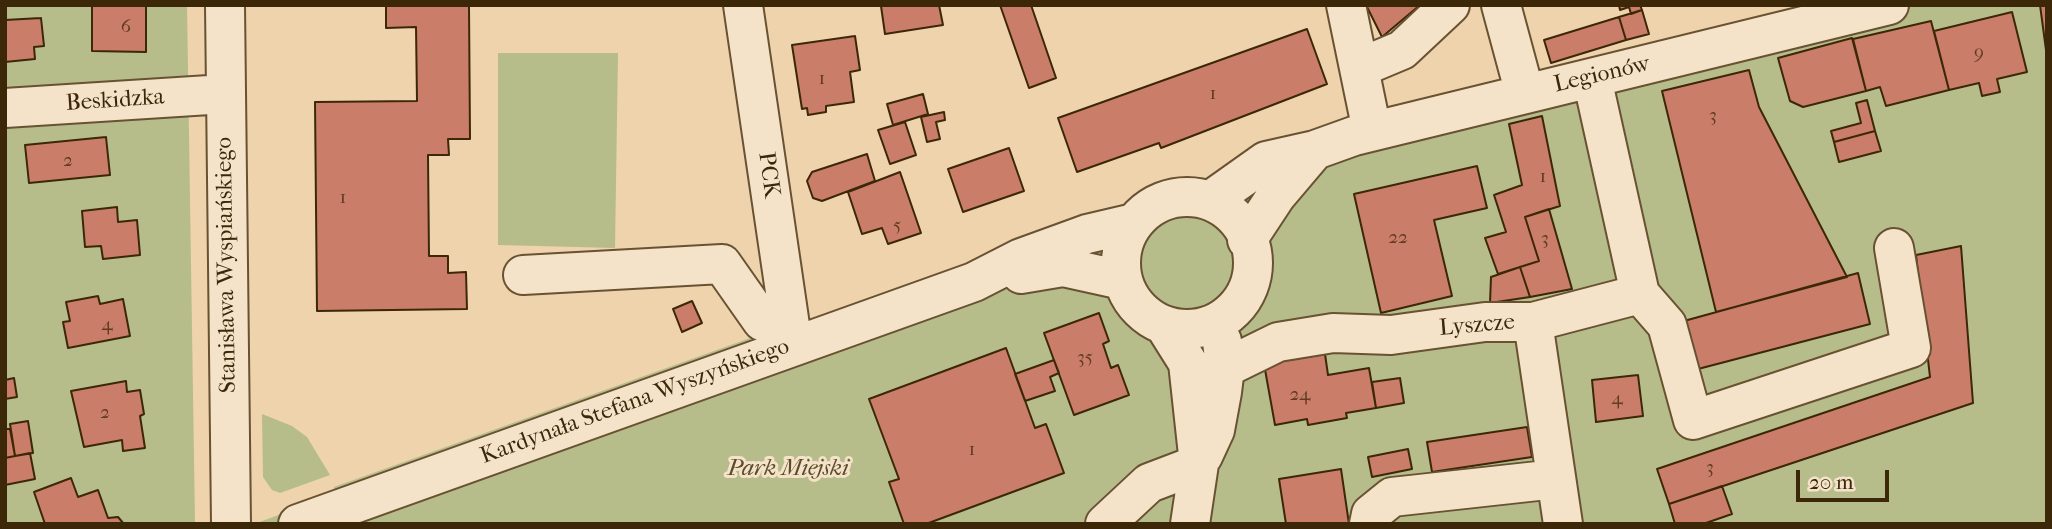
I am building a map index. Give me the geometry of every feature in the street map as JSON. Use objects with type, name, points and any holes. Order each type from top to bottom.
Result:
[{"type":"street","name":"Stanisława Wyspiańskiego","points":[[225,5],[231,524]]},
{"type":"street","name":"PCK","points":[[743,5],[791,334]]},
{"type":"street","points":[[1346,5],[1372,131]]},
{"type":"street","points":[[1359,68],[1402,50],[1451,5]]},
{"type":"street","points":[[1501,5],[1525,94]]},
{"type":"street","name":"Legionów","points":[[1211,200],[1266,161],[1315,150],[1372,131],[1889,5]]},
{"type":"street","points":[[1592,78],[1640,293],[1667,325],[1693,420],[1911,348],[1894,248]]},
{"type":"street","name":"Beskidzka","points":[[5,108],[225,94]]},
{"type":"street","points":[[1247,240],[1276,196],[1315,150]]},
{"type":"street","points":[[1166,328],[1197,328],[1225,318],[1240,303],[1250,284],[1252,263],[1247,240],[1229,211],[1211,200],[1186,197],[1159,204],[1134,223],[1121,249],[1122,280],[1134,304],[1166,328],[1188,363],[1199,464],[1190,524]]},
{"type":"street","name":"Kardynała Stefana Wyszyńskiego","points":[[974,282],[1021,258],[1087,234],[1134,223]]},
{"type":"street","points":[[523,275],[722,264],[762,321],[791,334]]},
{"type":"street","name":"Kardynała Stefana Wyszyńskiego","points":[[298,524],[791,334],[974,282],[1063,267],[1122,280]]},
{"type":"street","points":[[1532,322],[1640,293]]},
{"type":"street","points":[[1105,524],[1149,483],[1199,464],[1215,430],[1225,368],[1222,343],[1225,318]]},
{"type":"street","name":"Lyszcze","points":[[1225,368],[1278,342],[1333,333],[1391,335],[1485,322],[1532,322],[1563,524]]},
{"type":"street","points":[[1369,524],[1371,514],[1392,497],[1556,479]]},
{"type":"green space","points":[[5,5],[187,5],[195,524],[5,524]]},
{"type":"green space","name":"Park Miejski","points":[[1835,5],[2047,5],[2047,524],[254,524],[429,460],[335,492],[334,487],[753,337],[755,340],[1372,118]]},
{"type":"green space","points":[[498,53],[618,53],[615,248],[498,245]]},
{"type":"green space","points":[[262,414],[292,426],[307,437],[330,475],[280,493],[272,490],[263,477]]},
{"type":"building","points":[[92,5],[146,5],[146,52],[92,51]]},
{"type":"building","points":[[386,5],[469,5],[470,139],[448,139],[449,155],[428,155],[429,256],[448,256],[448,273],[466,272],[467,309],[317,311],[315,102],[417,101],[416,27],[386,28]]},
{"type":"building","points":[[939,5],[943,25],[885,34],[881,6]]},
{"type":"building","points":[[1000,5],[1031,5],[1056,78],[1029,88]]},
{"type":"building","points":[[1366,5],[1420,5],[1382,37]]},
{"type":"building","points":[[1619,5],[1640,5],[1642,10],[1631,14],[1629,7],[1620,10]]},
{"type":"building","points":[[2040,5],[2047,5],[2047,50],[2046,50]]},
{"type":"building","points":[[1642,10],[1649,34],[1626,40],[1619,17]]},
{"type":"building","points":[[2012,12],[2027,72],[1997,79],[2000,92],[1982,96],[1979,83],[1949,90],[1934,31]]},
{"type":"building","points":[[1619,17],[1626,40],[1551,63],[1544,40]]},
{"type":"building","points":[[41,18],[44,46],[34,47],[35,59],[5,62],[5,20]]},
{"type":"building","points":[[1931,21],[1949,90],[1886,106],[1880,87],[1866,91],[1853,39]]},
{"type":"building","points":[[1307,29],[1327,84],[1161,148],[1159,143],[1077,172],[1058,118]]},
{"type":"building","points":[[855,36],[860,70],[850,72],[854,102],[826,106],[826,112],[808,115],[807,108],[802,109],[792,45]]},
{"type":"building","points":[[1852,38],[1866,91],[1803,107],[1790,101],[1778,58]]},
{"type":"building","points":[[1749,70],[1759,107],[1847,277],[1716,312],[1662,91]]},
{"type":"building","points":[[923,94],[928,114],[893,125],[887,104]]},
{"type":"building","points":[[1867,100],[1875,131],[1834,142],[1831,131],[1861,123],[1856,103]]},
{"type":"building","points":[[944,112],[945,120],[936,122],[940,139],[927,142],[921,117]]},
{"type":"building","points":[[1542,116],[1560,206],[1525,217],[1539,261],[1498,274],[1485,238],[1506,232],[1494,195],[1522,185],[1509,124]]},
{"type":"building","points":[[905,122],[916,155],[890,164],[878,130]]},
{"type":"building","points":[[1875,131],[1881,151],[1839,162],[1834,142]]},
{"type":"building","points":[[106,137],[110,175],[29,183],[25,145]]},
{"type":"building","points":[[1009,148],[1024,191],[963,212],[948,169]]},
{"type":"building","points":[[867,154],[875,181],[822,201],[813,198],[807,181],[812,172]]},
{"type":"building","points":[[1477,166],[1487,208],[1434,220],[1452,296],[1381,313],[1354,194]]},
{"type":"building","points":[[900,172],[921,233],[888,244],[882,228],[862,234],[848,192]]},
{"type":"building","points":[[117,207],[118,222],[137,220],[140,255],[103,259],[101,246],[85,247],[82,211]]},
{"type":"building","points":[[1549,209],[1572,289],[1530,297],[1520,267],[1539,261],[1525,217]]},
{"type":"building","points":[[1961,246],[1973,403],[1669,504],[1657,469],[1930,377],[1916,255]]},
{"type":"building","points":[[1520,267],[1530,297],[1490,303],[1491,277]]},
{"type":"building","points":[[1858,273],[1870,324],[1698,369],[1684,321]]},
{"type":"building","points":[[98,296],[100,304],[123,299],[130,336],[68,348],[63,322],[70,321],[66,302]]},
{"type":"building","points":[[692,301],[702,323],[682,332],[673,309]]},
{"type":"building","points":[[1099,313],[1109,341],[1103,344],[1111,368],[1118,365],[1129,395],[1074,415],[1044,333]]},
{"type":"building","points":[[1006,348],[1035,428],[1046,424],[1064,473],[926,524],[904,524],[889,482],[899,479],[869,399]]},
{"type":"building","points":[[1325,354],[1328,375],[1369,368],[1376,408],[1346,413],[1347,418],[1308,425],[1307,419],[1275,425],[1264,364]]},
{"type":"building","points":[[1054,360],[1059,373],[1050,377],[1055,391],[1025,401],[1015,374]]},
{"type":"building","points":[[1638,375],[1643,416],[1596,422],[1592,380]]},
{"type":"building","points":[[14,378],[17,397],[5,399],[5,380]]},
{"type":"building","points":[[1400,378],[1404,403],[1376,408],[1372,382]]},
{"type":"building","points":[[126,381],[127,392],[140,390],[144,414],[140,416],[145,448],[123,451],[122,440],[84,447],[71,391]]},
{"type":"building","points":[[28,421],[33,453],[15,456],[10,424]]},
{"type":"building","points":[[1527,427],[1532,457],[1432,472],[1427,442]]},
{"type":"building","points":[[5,429],[10,429],[15,456],[5,458]]},
{"type":"building","points":[[1408,449],[1412,469],[1372,477],[1368,457]]},
{"type":"building","points":[[30,453],[35,479],[5,485],[5,458]]},
{"type":"building","points":[[1341,469],[1349,524],[1286,524],[1279,479]]},
{"type":"building","points":[[71,478],[78,497],[98,490],[108,518],[118,517],[124,524],[45,524],[34,492]]},
{"type":"building","points":[[1722,486],[1732,514],[1703,524],[1675,524],[1669,504]]}]
